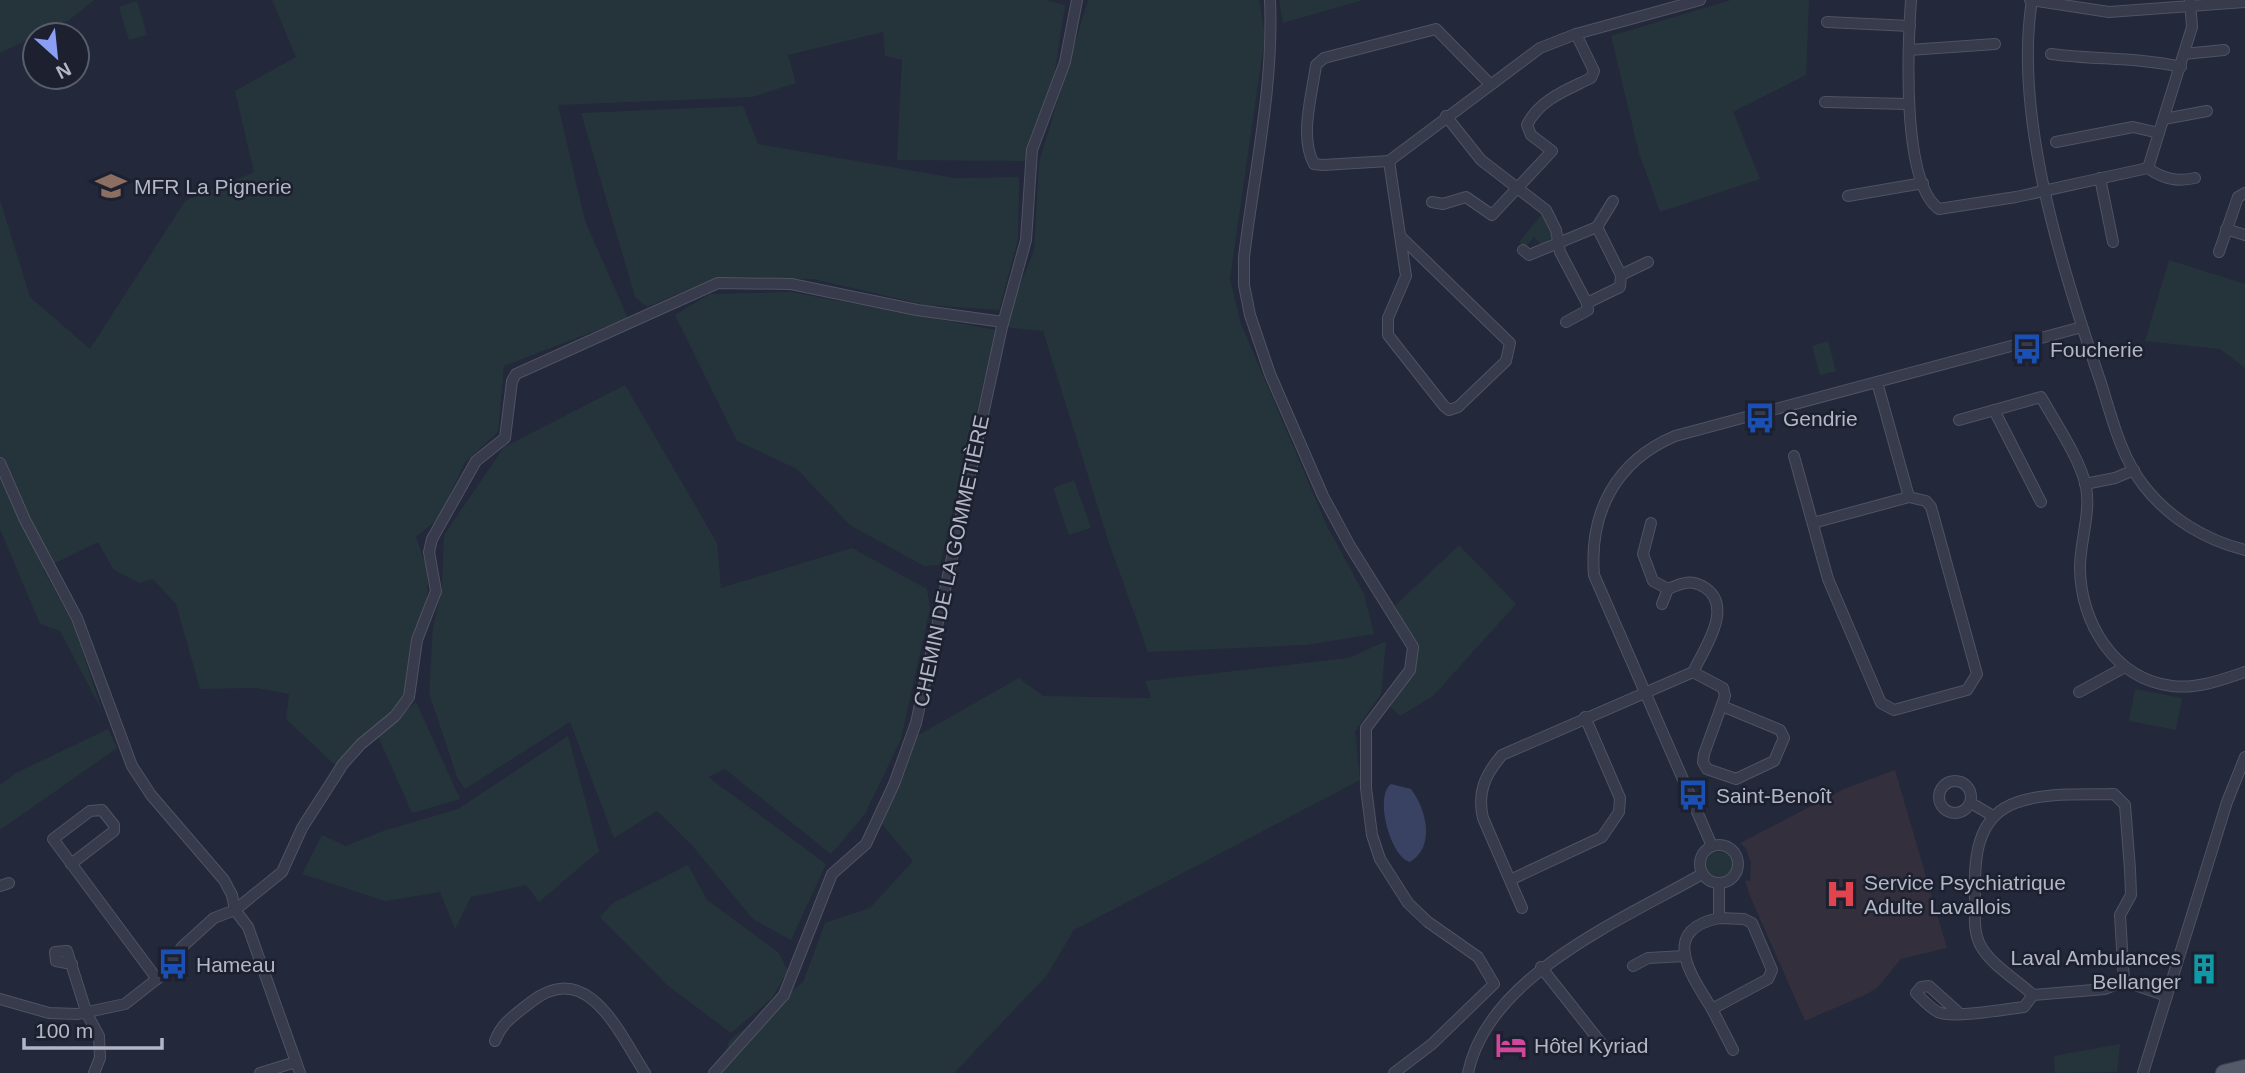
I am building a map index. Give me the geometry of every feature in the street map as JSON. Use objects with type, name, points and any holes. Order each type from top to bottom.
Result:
[{"type":"main road","points":[[2224,1073],[2245,1068]]},
{"type":"street","name":"CHEMIN DE LA GOMMETIÈRE","points":[[714,1073],[784,995],[832,874],[866,844],[894,784],[916,723],[1003,321],[1026,240],[1032,150],[1065,62],[1077,0]]},
{"type":"street","points":[[1270,0],[1267,73],[1244,257],[1244,285],[1250,315],[1270,374],[1323,496],[1350,547],[1413,647],[1410,670],[1366,728],[1366,788],[1372,835],[1380,859],[1408,903],[1428,922],[1478,957],[1494,984],[1432,1044],[1394,1073]]},
{"type":"street","points":[[1911,0],[1907,104],[1923,183],[1932,204],[1939,209],[2148,167]]},
{"type":"street","points":[[2245,2],[2109,12],[2031,0],[2027,31],[2027,75],[2045,189],[2082,327],[2124,451],[2143,486],[2177,519],[2200,533],[2245,550]]},
{"type":"street","points":[[1489,83],[1436,29],[1324,58],[1316,65],[1308,129],[1310,157],[1314,164],[1389,161],[1489,83],[1540,48],[1576,34],[1694,1]]},
{"type":"street","points":[[2148,167],[2192,27],[2191,4]]},
{"type":"street","points":[[1827,22],[1909,26]]},
{"type":"street","points":[[1432,202],[1443,204],[1466,197],[1492,215],[1516,188],[1524,184],[1552,151],[1531,135],[1527,125],[1529,120],[1543,103],[1591,78],[1594,71],[1576,34]]},
{"type":"street","points":[[1909,50],[1995,44]]},
{"type":"street","points":[[2184,54],[2224,50]]},
{"type":"street","points":[[2051,54],[2084,59],[2147,59],[2181,67]]},
{"type":"street","points":[[1825,102],[1907,104]]},
{"type":"street","points":[[2164,119],[2207,111]]},
{"type":"street","points":[[1446,116],[1481,160],[1546,210],[1587,303],[1588,310],[1566,322]]},
{"type":"street","points":[[2056,142],[2133,127],[2159,133]]},
{"type":"street","points":[[1389,161],[1406,276],[1388,318],[1388,335],[1449,410],[1458,407],[1506,361],[1510,343],[1401,237]]},
{"type":"street","points":[[2148,167],[2158,175],[2179,181],[2195,178]]},
{"type":"street","points":[[2100,178],[2113,242]]},
{"type":"street","points":[[1848,196],[1923,183]]},
{"type":"street","points":[[2219,252],[2238,197],[2245,193]]},
{"type":"street","points":[[1522,250],[1528,255],[1597,227],[1613,201]]},
{"type":"street","points":[[1587,303],[1620,287],[1621,275],[1597,227]]},
{"type":"street","points":[[2226,229],[2245,235]]},
{"type":"street","points":[[1621,275],[1648,262]]},
{"type":"street","points":[[0,999],[49,1013],[87,1014],[125,1004],[158,978],[193,935],[214,918],[235,910],[282,872],[302,828],[343,764],[361,744],[396,716],[409,697],[417,640],[436,592],[429,552],[432,539],[476,461],[505,438],[512,381],[516,374],[718,283],[791,284],[917,310],[1003,321]]},
{"type":"street","points":[[1712,846],[1594,575],[1592,549],[1597,517],[1610,488],[1631,461],[1655,444],[1675,436],[2082,327]]},
{"type":"street","points":[[1877,382],[1909,497]]},
{"type":"street","points":[[1959,420],[2041,397],[2085,484],[2081,587],[2086,612],[2098,637],[2125,667],[2154,682],[2172,686],[2204,684],[2245,672]]},
{"type":"street","points":[[1994,410],[2041,502]]},
{"type":"street","points":[[1794,456],[1842,617],[1881,703],[1894,710],[1967,690],[1977,674],[1939,533],[1926,500],[1909,497],[1814,523]]},
{"type":"street","points":[[0,463],[25,520],[77,618],[132,765],[151,795],[224,880],[232,895],[235,910],[248,927],[298,1067],[260,1073]]},
{"type":"street","points":[[2085,484],[2115,478],[2134,470]]},
{"type":"street","points":[[1651,523],[1643,554],[1653,580],[1668,589]]},
{"type":"street","points":[[1522,908],[1480,802],[1482,787],[1490,769],[1502,755],[1643,691],[1693,672],[1719,613],[1716,601],[1711,591],[1696,582],[1686,581],[1668,589],[1662,604]]},
{"type":"street","points":[[2079,692],[2125,667]]},
{"type":"street","points":[[1693,672],[1723,688],[1725,696],[1704,754],[1703,762],[1707,769],[1736,779],[1774,761],[1784,738],[1780,730],[1722,706]]},
{"type":"street","points":[[1510,880],[1601,837],[1619,812],[1620,798],[1585,717]]},
{"type":"street","points":[[2144,1073],[2227,802],[2245,757]]},
{"type":"street","points":[[2034,995],[1982,950],[1976,932],[1974,861],[1980,839],[1993,816],[2017,802],[2073,795],[2114,794],[2125,805],[2131,895],[2120,915],[2124,981]]},
{"type":"street","points":[[1971,803],[1993,816]]},
{"type":"street","points":[[71,864],[114,831],[114,825],[102,810],[90,811],[53,839],[71,864],[158,978]]},
{"type":"street","points":[[1712,846],[1730,848],[1739,862],[1734,877],[1719,884],[1709,881],[1702,874],[1700,859],[1712,846]]},
{"type":"street","points":[[1468,1073],[1481,1037],[1515,992],[1541,967],[1702,874]]},
{"type":"street","points":[[1719,884],[1719,918]]},
{"type":"street","points":[[1712,1009],[1768,979],[1772,970],[1752,923],[1744,919],[1719,918],[1690,930],[1684,940],[1686,967],[1733,1050]]},
{"type":"street","points":[[1633,966],[1648,958],[1685,956]]},
{"type":"street","points":[[72,964],[87,1014],[99,1036],[100,1058],[94,1073]]},
{"type":"street","points":[[1541,967],[1605,1048]]},
{"type":"street","points":[[1916,993],[1938,1012],[1959,1013],[2024,1007],[2034,995],[2105,989],[2124,981],[2167,996]]},
{"type":"street","points":[[495,1041],[500,1026],[542,993],[559,989],[577,990],[598,1002],[645,1073]]},
{"type":"shaded area","points":[[0,0],[94,0],[67,21],[21,21],[21,43],[0,53]]},
{"type":"shaded area","points":[[272,0],[1046,0],[1065,5],[1055,71],[1025,161],[897,160],[902,60],[885,56],[883,32],[788,55],[796,83],[752,97],[558,105],[585,221],[628,318],[504,366],[498,432],[465,462],[439,518],[416,537],[428,571],[427,604],[413,635],[402,703],[336,766],[286,719],[289,694],[256,688],[200,689],[176,604],[153,579],[139,583],[113,569],[98,542],[43,569],[74,625],[102,711],[60,631],[40,624],[0,529],[0,200],[30,297],[90,349],[185,201],[254,172],[235,91],[296,57]]},
{"type":"shaded area","points":[[1088,0],[1259,0],[1265,36],[1230,279],[1241,324],[1328,528],[1364,594],[1374,634],[1306,645],[1148,652],[1109,543],[1043,331],[1002,327],[1034,251],[1039,162]]},
{"type":"shaded area","points":[[1279,0],[1363,0],[1283,23]]},
{"type":"shaded area","points":[[1731,0],[1809,0],[1806,75],[1733,112],[1760,179],[1660,212],[1639,153],[1611,36]]},
{"type":"shaded area","points":[[137,1],[147,35],[129,40],[119,7]]},
{"type":"shaded area","points":[[743,106],[758,144],[955,178],[1019,177],[1018,239],[999,310],[926,305],[813,279],[715,278],[647,307],[635,297],[581,113]]},
{"type":"shaded area","points":[[1542,214],[1552,237],[1542,245],[1534,237],[1525,247],[1519,242]]},
{"type":"shaded area","points":[[2169,260],[2245,284],[2245,368],[2220,349],[2145,341]]},
{"type":"shaded area","points":[[791,292],[996,330],[940,565],[924,566],[850,525],[797,469],[737,441],[675,315],[710,294]]},
{"type":"shaded area","points":[[1828,341],[1836,371],[1820,375],[1812,346]]},
{"type":"shaded area","points":[[625,385],[717,543],[721,588],[852,548],[927,589],[930,608],[901,739],[865,814],[831,854],[725,769],[708,777],[826,864],[791,940],[753,919],[691,844],[657,811],[614,838],[570,722],[465,789],[457,777],[429,693],[433,627],[442,586],[444,535],[504,447]]},
{"type":"shaded area","points":[[1074,480],[1091,528],[1069,535],[1053,488]]},
{"type":"shaded area","points":[[1459,545],[1516,604],[1433,696],[1400,716],[1390,706],[1409,677],[1416,657],[1411,637],[1395,606]]},
{"type":"shaded area","points":[[1386,641],[1381,694],[1355,731],[1360,780],[1074,930],[1047,975],[954,1073],[719,1073],[729,1041],[803,982],[825,923],[870,908],[913,861],[881,823],[915,737],[1019,678],[1043,696],[1151,698],[1145,681],[1349,658]]},
{"type":"shaded area","points":[[2135,689],[2182,698],[2176,730],[2129,721]]},
{"type":"shaded area","points":[[416,702],[460,799],[412,813],[377,734]]},
{"type":"shaded area","points":[[108,729],[117,748],[0,830],[0,785],[16,773]]},
{"type":"shaded area","points":[[568,736],[599,851],[539,902],[526,885],[471,897],[455,929],[440,892],[385,901],[302,874],[322,835],[346,846],[383,831],[458,809]]},
{"type":"shaded area","name":"Service Psychiatrique Adulte Lavallois","points":[[1895,770],[1947,948],[1901,959],[1877,988],[1805,1021],[1750,896],[1745,880],[1750,881],[1751,863],[1746,849],[1740,843],[1844,789]]},
{"type":"shaded area","points":[[1719,852],[1728,856],[1732,865],[1728,874],[1719,878],[1710,874],[1706,865],[1710,856]]},
{"type":"shaded area","points":[[688,865],[707,900],[778,952],[788,971],[771,999],[731,1033],[667,985],[600,917],[613,903]]},
{"type":"shaded area","points":[[2120,1044],[2117,1072],[2055,1073],[2054,1056]]},
{"type":"water","points":[[1391,784],[1411,789],[1424,817],[1426,837],[1423,847],[1410,862],[1396,849],[1387,826],[1384,801]]},
{"type":"place","name":"MFR La Pignerie","points":[[111,186]]},
{"type":"place","name":"Foucherie","points":[[2027,349]]},
{"type":"place","name":"Gendrie","points":[[1760,418]]},
{"type":"place","name":"Saint-Benoît","points":[[1693,795]]},
{"type":"place","name":"Service Psychiatrique Adulte Lavallois","points":[[1841,894]]},
{"type":"place","name":"Hameau","points":[[173,964]]},
{"type":"place","name":"Laval Ambulances Bellanger","points":[[2204,969]]},
{"type":"place","name":"Hôtel Kyriad","points":[[1511,1045]]}]
